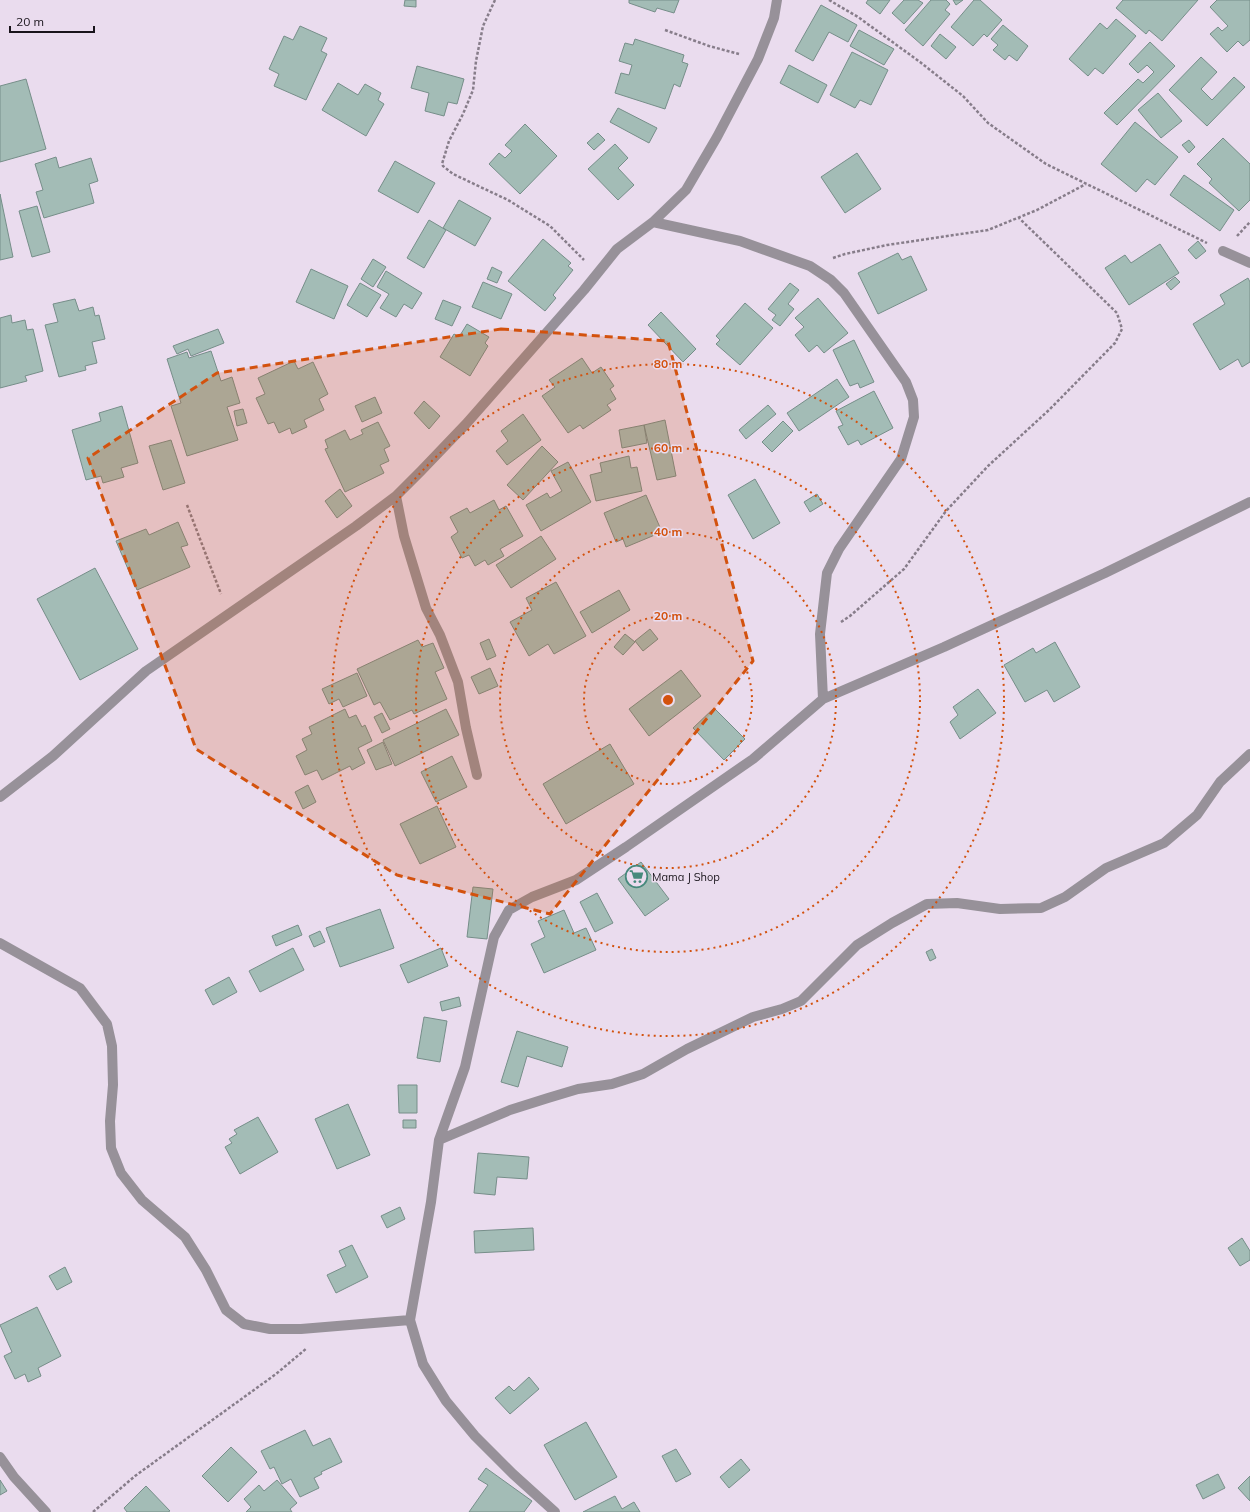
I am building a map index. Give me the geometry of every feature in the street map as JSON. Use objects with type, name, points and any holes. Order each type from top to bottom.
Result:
[{"type":"street","points":[[0,797],[54,756],[146,671],[356,526],[396,496],[466,424],[598,273],[617,249],[653,222],[686,190],[717,137],[758,59],[774,18],[777,0]]},
{"type":"street","points":[[653,222],[740,241],[810,266],[831,280],[844,294],[906,382],[913,400],[914,416],[901,459],[839,549],[827,573],[820,634],[823,699]]},
{"type":"street","points":[[1223,251],[1250,263]]},
{"type":"street","points":[[396,496],[404,536],[416,570],[426,608],[440,635],[458,682],[466,728],[477,774]]},
{"type":"street","points":[[555,1512],[513,1474],[475,1436],[446,1401],[423,1364],[410,1320],[431,1202],[439,1140],[465,1067],[494,937],[509,910],[532,897],[576,880],[626,847],[753,759],[823,699],[944,647],[1104,573],[1250,502]]},
{"type":"street","points":[[439,1140],[510,1110],[578,1089],[612,1084],[643,1074],[687,1049],[753,1017],[782,1009],[801,1001],[857,945],[892,923],[927,904],[956,903],[1000,909],[1041,908],[1065,897],[1106,868],[1164,843],[1197,815],[1220,782],[1250,754]]},
{"type":"street","points":[[0,943],[80,988],[107,1024],[112,1046],[113,1084],[110,1121],[111,1148],[120,1173],[142,1200],[185,1237],[206,1270],[226,1310],[244,1324],[270,1329],[410,1320]]},
{"type":"street","points":[[0,1457],[14,1477],[46,1512]]},
{"type":"path","points":[[495,0],[483,26],[476,61],[473,90],[449,141],[442,164],[453,174],[508,200],[550,226],[598,273]]},
{"type":"path","points":[[829,0],[858,17],[920,62],[963,96],[995,127],[1046,164],[1223,251]]},
{"type":"path","points":[[665,30],[709,46],[758,59]]},
{"type":"path","points":[[810,266],[845,254],[886,245],[988,230],[1037,210],[1087,184]]},
{"type":"path","points":[[820,634],[850,616],[904,570],[946,512],[988,466],[1049,410],[1115,344],[1122,329],[1117,313],[1019,218]]},
{"type":"path","points":[[187,506],[229,614]]},
{"type":"path","points":[[93,1512],[134,1476],[276,1374],[333,1326]]},
{"type":"highlighted area","points":[[501,329],[668,341],[753,661],[550,914],[397,875],[196,749],[88,458],[217,373]]},
{"type":"building","points":[[405,0],[416,0],[416,7],[404,6]]},
{"type":"building","points":[[629,0],[679,0],[674,13],[657,8],[655,12],[629,3]]},
{"type":"building","points":[[868,0],[890,0],[880,14],[866,3]]},
{"type":"building","points":[[904,0],[918,0],[923,3],[904,24],[892,13]]},
{"type":"building","points":[[931,0],[946,0],[950,4],[945,10],[950,14],[923,46],[905,30]]},
{"type":"building","points":[[953,0],[963,0],[956,5]]},
{"type":"building","points":[[974,0],[980,0],[1002,20],[987,37],[984,34],[973,46],[951,27]]},
{"type":"building","points":[[1123,0],[1198,0],[1162,41],[1149,30],[1146,34],[1116,8]]},
{"type":"building","points":[[1217,0],[1250,0],[1250,40],[1243,46],[1238,41],[1227,52],[1210,34],[1218,27],[1222,31],[1228,26],[1210,7]]},
{"type":"building","points":[[821,5],[857,25],[848,42],[829,32],[813,61],[795,51]]},
{"type":"building","points":[[1116,19],[1136,36],[1103,74],[1095,68],[1088,76],[1069,59],[1100,23],[1107,29]]},
{"type":"building","points":[[1003,25],[1028,46],[1017,61],[1009,55],[1005,60],[993,50],[998,45],[991,39]]},
{"type":"building","points":[[300,26],[327,38],[321,51],[327,54],[306,100],[274,86],[279,74],[269,69],[284,36],[293,40]]},
{"type":"building","points":[[859,30],[894,49],[884,65],[850,46]]},
{"type":"building","points":[[940,34],[956,47],[946,59],[931,46]]},
{"type":"building","points":[[635,39],[684,55],[682,62],[688,64],[680,87],[674,84],[665,109],[615,93],[621,73],[629,75],[632,65],[619,61],[625,43],[633,45]]},
{"type":"building","points":[[1150,42],[1175,66],[1117,125],[1104,113],[1138,79],[1143,83],[1154,72],[1147,65],[1138,73],[1129,64]]},
{"type":"building","points":[[852,52],[888,70],[871,105],[860,100],[855,108],[830,95]]},
{"type":"building","points":[[1201,57],[1217,72],[1201,89],[1212,100],[1234,77],[1245,87],[1207,126],[1169,90]]},
{"type":"building","points":[[789,65],[827,85],[818,103],[780,83]]},
{"type":"building","points":[[417,66],[464,79],[457,104],[448,102],[444,116],[425,111],[429,93],[411,88]]},
{"type":"building","points":[[26,79],[46,149],[0,162],[0,86]]},
{"type":"building","points":[[338,83],[358,95],[365,84],[381,93],[378,100],[384,104],[366,136],[322,110]]},
{"type":"building","points":[[1158,93],[1182,121],[1161,138],[1138,110]]},
{"type":"building","points":[[618,108],[657,128],[649,143],[610,122]]},
{"type":"building","points":[[1135,122],[1178,157],[1155,185],[1147,179],[1136,192],[1101,164]]},
{"type":"building","points":[[525,124],[557,156],[520,194],[489,164],[499,153],[505,158],[512,151],[505,145]]},
{"type":"building","points":[[598,133],[605,140],[594,150],[587,143]]},
{"type":"building","points":[[1223,138],[1250,164],[1250,200],[1239,211],[1209,183],[1212,179],[1197,164]]},
{"type":"building","points":[[1189,140],[1195,147],[1189,153],[1182,145]]},
{"type":"building","points":[[615,144],[628,158],[618,168],[634,185],[618,200],[588,169]]},
{"type":"building","points":[[857,153],[881,189],[845,213],[821,177]]},
{"type":"building","points":[[56,157],[59,168],[91,158],[98,181],[89,184],[94,203],[44,218],[36,192],[43,190],[35,164]]},
{"type":"building","points":[[395,161],[435,183],[418,213],[378,191]]},
{"type":"building","points":[[1184,175],[1234,210],[1220,231],[1170,195]]},
{"type":"building","points":[[0,194],[13,257],[0,260]]},
{"type":"building","points":[[459,200],[491,218],[475,246],[443,228]]},
{"type":"building","points":[[37,206],[50,252],[32,257],[19,211]]},
{"type":"building","points":[[429,220],[446,230],[424,268],[407,258]]},
{"type":"building","points":[[543,239],[571,263],[568,266],[573,270],[553,295],[556,298],[545,311],[508,281]]},
{"type":"building","points":[[1198,241],[1206,251],[1196,259],[1188,250]]},
{"type":"building","points":[[1160,244],[1179,273],[1129,305],[1105,268],[1125,255],[1131,263]]},
{"type":"building","points":[[898,253],[902,260],[911,256],[927,290],[878,314],[858,273]]},
{"type":"building","points":[[373,259],[386,267],[373,287],[361,279]]},
{"type":"building","points":[[492,267],[502,272],[497,283],[487,279]]},
{"type":"building","points":[[311,269],[348,286],[334,319],[296,302]]},
{"type":"building","points":[[386,271],[422,293],[412,309],[404,304],[396,317],[380,308],[389,294],[377,287]]},
{"type":"building","points":[[1175,277],[1180,282],[1171,290],[1166,284]]},
{"type":"building","points":[[1248,278],[1250,282],[1250,362],[1242,367],[1238,359],[1220,370],[1193,324],[1225,304],[1220,295]]},
{"type":"building","points":[[483,282],[512,294],[501,319],[472,307]]},
{"type":"building","points":[[360,283],[381,295],[367,317],[347,305]]},
{"type":"building","points":[[790,283],[799,290],[788,304],[794,309],[780,326],[772,320],[776,315],[768,309]]},
{"type":"building","points":[[818,298],[848,333],[824,353],[817,345],[809,352],[795,335],[804,327],[795,318]]},
{"type":"building","points":[[75,299],[79,311],[93,307],[95,316],[99,315],[105,339],[92,342],[97,363],[85,366],[86,370],[59,377],[45,325],[58,322],[53,304]]},
{"type":"building","points":[[443,300],[461,307],[452,326],[435,319]]},
{"type":"building","points":[[745,303],[773,328],[740,365],[716,344],[720,340],[716,336]]},
{"type":"building","points":[[661,312],[696,349],[683,362],[648,325]]},
{"type":"building","points":[[11,315],[12,323],[25,320],[27,330],[33,329],[43,371],[25,376],[27,381],[0,388],[0,318]]},
{"type":"building","points":[[467,324],[489,337],[485,343],[488,346],[470,376],[440,357],[454,334],[459,337]]},
{"type":"building","points":[[218,329],[224,343],[191,356],[188,349],[177,354],[173,346]]},
{"type":"building","points":[[854,340],[874,382],[860,388],[858,383],[850,386],[833,350]]},
{"type":"building","points":[[211,351],[221,381],[232,377],[240,403],[227,407],[238,440],[187,456],[171,406],[181,403],[167,359],[187,352],[189,358]]},
{"type":"building","points":[[582,358],[592,373],[601,367],[614,386],[610,389],[616,399],[607,405],[611,410],[583,429],[580,425],[568,433],[542,396],[555,387],[549,380]]},
{"type":"building","points":[[294,361],[298,369],[313,362],[328,394],[319,399],[324,410],[304,420],[307,427],[292,434],[290,428],[279,433],[274,422],[268,424],[256,398],[265,394],[258,378]]},
{"type":"building","points":[[837,379],[849,397],[799,431],[787,413]]},
{"type":"building","points":[[874,391],[893,428],[861,445],[858,440],[848,445],[838,427],[843,425],[836,411]]},
{"type":"building","points":[[375,397],[382,413],[362,422],[355,406]]},
{"type":"building","points":[[424,401],[440,416],[429,429],[414,413]]},
{"type":"building","points":[[768,405],[776,414],[746,439],[739,430]]},
{"type":"building","points":[[122,406],[138,463],[121,468],[124,477],[103,483],[101,476],[86,480],[72,430],[101,421],[99,413]]},
{"type":"building","points":[[243,409],[247,423],[237,426],[234,411]]},
{"type":"building","points":[[523,414],[541,440],[507,465],[496,451],[508,441],[501,431]]},
{"type":"building","points":[[665,420],[676,476],[657,480],[644,425]]},
{"type":"building","points":[[783,421],[793,431],[772,452],[762,442]]},
{"type":"building","points":[[378,422],[390,446],[384,449],[389,461],[380,465],[384,473],[345,492],[325,449],[328,448],[325,440],[345,430],[350,440],[363,434],[361,430]]},
{"type":"building","points":[[644,425],[647,443],[622,448],[619,430]]},
{"type":"building","points":[[171,440],[185,483],[163,490],[149,446]]},
{"type":"building","points":[[542,446],[558,462],[523,500],[507,485]]},
{"type":"building","points":[[629,456],[631,468],[637,467],[642,491],[596,501],[590,475],[602,472],[600,463]]},
{"type":"building","points":[[568,462],[591,502],[541,531],[526,505],[547,493],[550,498],[562,491],[551,471]]},
{"type":"building","points":[[755,479],[780,523],[753,539],[728,495]]},
{"type":"building","points":[[340,489],[352,506],[337,518],[325,501]]},
{"type":"building","points":[[817,494],[823,504],[810,512],[804,502]]},
{"type":"building","points":[[646,495],[662,532],[626,547],[623,539],[616,542],[604,513]]},
{"type":"building","points":[[494,500],[499,510],[506,506],[523,536],[500,549],[504,556],[488,565],[485,560],[475,566],[469,555],[462,558],[451,537],[458,532],[450,517],[467,508],[470,513]]},
{"type":"building","points":[[178,522],[188,545],[181,547],[190,567],[137,590],[116,541],[146,529],[149,535]]},
{"type":"building","points":[[541,536],[556,559],[511,588],[496,565]]},
{"type":"building","points":[[95,568],[138,649],[80,680],[37,599]]},
{"type":"building","points":[[556,582],[586,636],[554,654],[548,644],[529,656],[510,622],[532,610],[526,598]]},
{"type":"building","points":[[619,590],[630,610],[592,633],[580,612]]},
{"type":"building","points":[[650,629],[658,639],[643,651],[635,641]]},
{"type":"building","points":[[625,634],[635,642],[623,655],[614,647]]},
{"type":"building","points":[[489,639],[496,656],[487,660],[480,643]]},
{"type":"building","points":[[418,640],[422,647],[433,643],[444,668],[435,672],[447,699],[414,714],[412,710],[390,720],[380,702],[374,705],[357,669]]},
{"type":"building","points":[[1055,642],[1080,687],[1054,702],[1047,690],[1025,702],[1004,665],[1033,648],[1036,653]]},
{"type":"building","points":[[490,668],[498,686],[479,694],[471,677]]},
{"type":"building","points":[[681,670],[701,696],[649,736],[629,709]]},
{"type":"building","points":[[357,673],[367,696],[343,707],[339,699],[329,704],[322,689]]},
{"type":"building","points":[[978,689],[996,713],[960,739],[950,722],[958,715],[953,707]]},
{"type":"building","points":[[714,708],[745,739],[724,760],[693,728]]},
{"type":"building","points":[[345,709],[349,718],[356,715],[362,727],[365,725],[372,741],[358,748],[365,763],[352,770],[350,766],[322,780],[317,770],[305,775],[296,756],[307,750],[302,739],[312,734],[309,727]]},
{"type":"building","points":[[446,709],[459,735],[395,766],[383,740]]},
{"type":"building","points":[[382,713],[390,729],[382,733],[374,717]]},
{"type":"building","points":[[383,742],[392,764],[376,770],[367,750]]},
{"type":"building","points":[[610,744],[634,784],[566,824],[543,784]]},
{"type":"building","points":[[452,756],[467,787],[436,802],[421,772]]},
{"type":"building","points":[[308,785],[316,802],[303,809],[295,792]]},
{"type":"building","points":[[437,806],[456,847],[420,864],[400,824]]},
{"type":"building","points":[[641,862],[669,899],[645,916],[618,879]]},
{"type":"building","points":[[473,887],[493,889],[487,939],[467,937]]},
{"type":"building","points":[[597,893],[613,923],[595,932],[580,902]]},
{"type":"building","points":[[380,909],[394,948],[340,967],[326,928]]},
{"type":"building","points":[[564,910],[574,933],[586,928],[596,950],[544,973],[531,944],[545,937],[538,921]]},
{"type":"building","points":[[298,925],[302,935],[276,946],[272,936]]},
{"type":"building","points":[[320,931],[325,942],[314,947],[309,936]]},
{"type":"building","points":[[293,948],[304,970],[260,992],[249,971]]},
{"type":"building","points":[[441,948],[448,966],[408,983],[400,965]]},
{"type":"building","points":[[932,949],[936,958],[930,961],[926,952]]},
{"type":"building","points":[[229,977],[237,992],[213,1005],[205,990]]},
{"type":"building","points":[[459,997],[461,1006],[442,1011],[440,1002]]},
{"type":"building","points":[[424,1017],[447,1021],[440,1062],[417,1058]]},
{"type":"building","points":[[517,1031],[568,1047],[562,1067],[527,1056],[518,1087],[501,1082]]},
{"type":"building","points":[[398,1085],[417,1085],[417,1113],[399,1113]]},
{"type":"building","points":[[348,1104],[370,1155],[337,1169],[315,1119]]},
{"type":"building","points":[[258,1117],[278,1152],[240,1174],[225,1147],[232,1143],[229,1139],[237,1134],[234,1130]]},
{"type":"building","points":[[403,1120],[416,1120],[416,1128],[403,1128]]},
{"type":"building","points":[[478,1153],[529,1157],[527,1179],[497,1177],[495,1195],[474,1193]]},
{"type":"building","points":[[400,1207],[405,1219],[387,1228],[381,1216]]},
{"type":"building","points":[[533,1228],[534,1250],[475,1253],[474,1231]]},
{"type":"building","points":[[1242,1238],[1250,1251],[1250,1260],[1240,1266],[1228,1248]]},
{"type":"building","points":[[352,1245],[368,1277],[336,1293],[327,1275],[346,1266],[339,1251]]},
{"type":"building","points":[[65,1267],[72,1282],[57,1290],[49,1276]]},
{"type":"building","points":[[37,1307],[61,1356],[38,1368],[41,1376],[28,1382],[25,1374],[15,1379],[4,1356],[12,1352],[0,1325]]},
{"type":"building","points":[[529,1377],[539,1389],[510,1414],[495,1398],[509,1386],[514,1391]]},
{"type":"building","points":[[586,1422],[617,1477],[575,1500],[544,1445]]},
{"type":"building","points":[[305,1430],[313,1446],[330,1438],[342,1462],[321,1472],[322,1474],[314,1478],[319,1488],[300,1497],[291,1479],[282,1484],[274,1467],[270,1469],[261,1451]]},
{"type":"building","points":[[231,1447],[257,1472],[228,1502],[202,1476]]},
{"type":"building","points":[[676,1449],[691,1474],[676,1482],[662,1456]]},
{"type":"building","points":[[741,1459],[750,1470],[729,1488],[720,1477]]},
{"type":"building","points":[[486,1468],[532,1501],[524,1512],[469,1512],[488,1485],[478,1479]]},
{"type":"building","points":[[1218,1474],[1225,1488],[1203,1499],[1196,1485]]},
{"type":"building","points":[[1250,1476],[1250,1501],[1238,1488]]},
{"type":"building","points":[[0,1480],[7,1491],[0,1495]]},
{"type":"building","points":[[277,1480],[297,1503],[290,1509],[292,1512],[246,1512],[251,1507],[244,1499],[259,1485],[264,1491]]},
{"type":"building","points":[[146,1486],[170,1511],[127,1512],[124,1508]]},
{"type":"building","points":[[615,1496],[622,1509],[634,1502],[640,1512],[583,1512]]},
{"type":"place","name":"Mama J Shop","points":[[636,877]]}]
